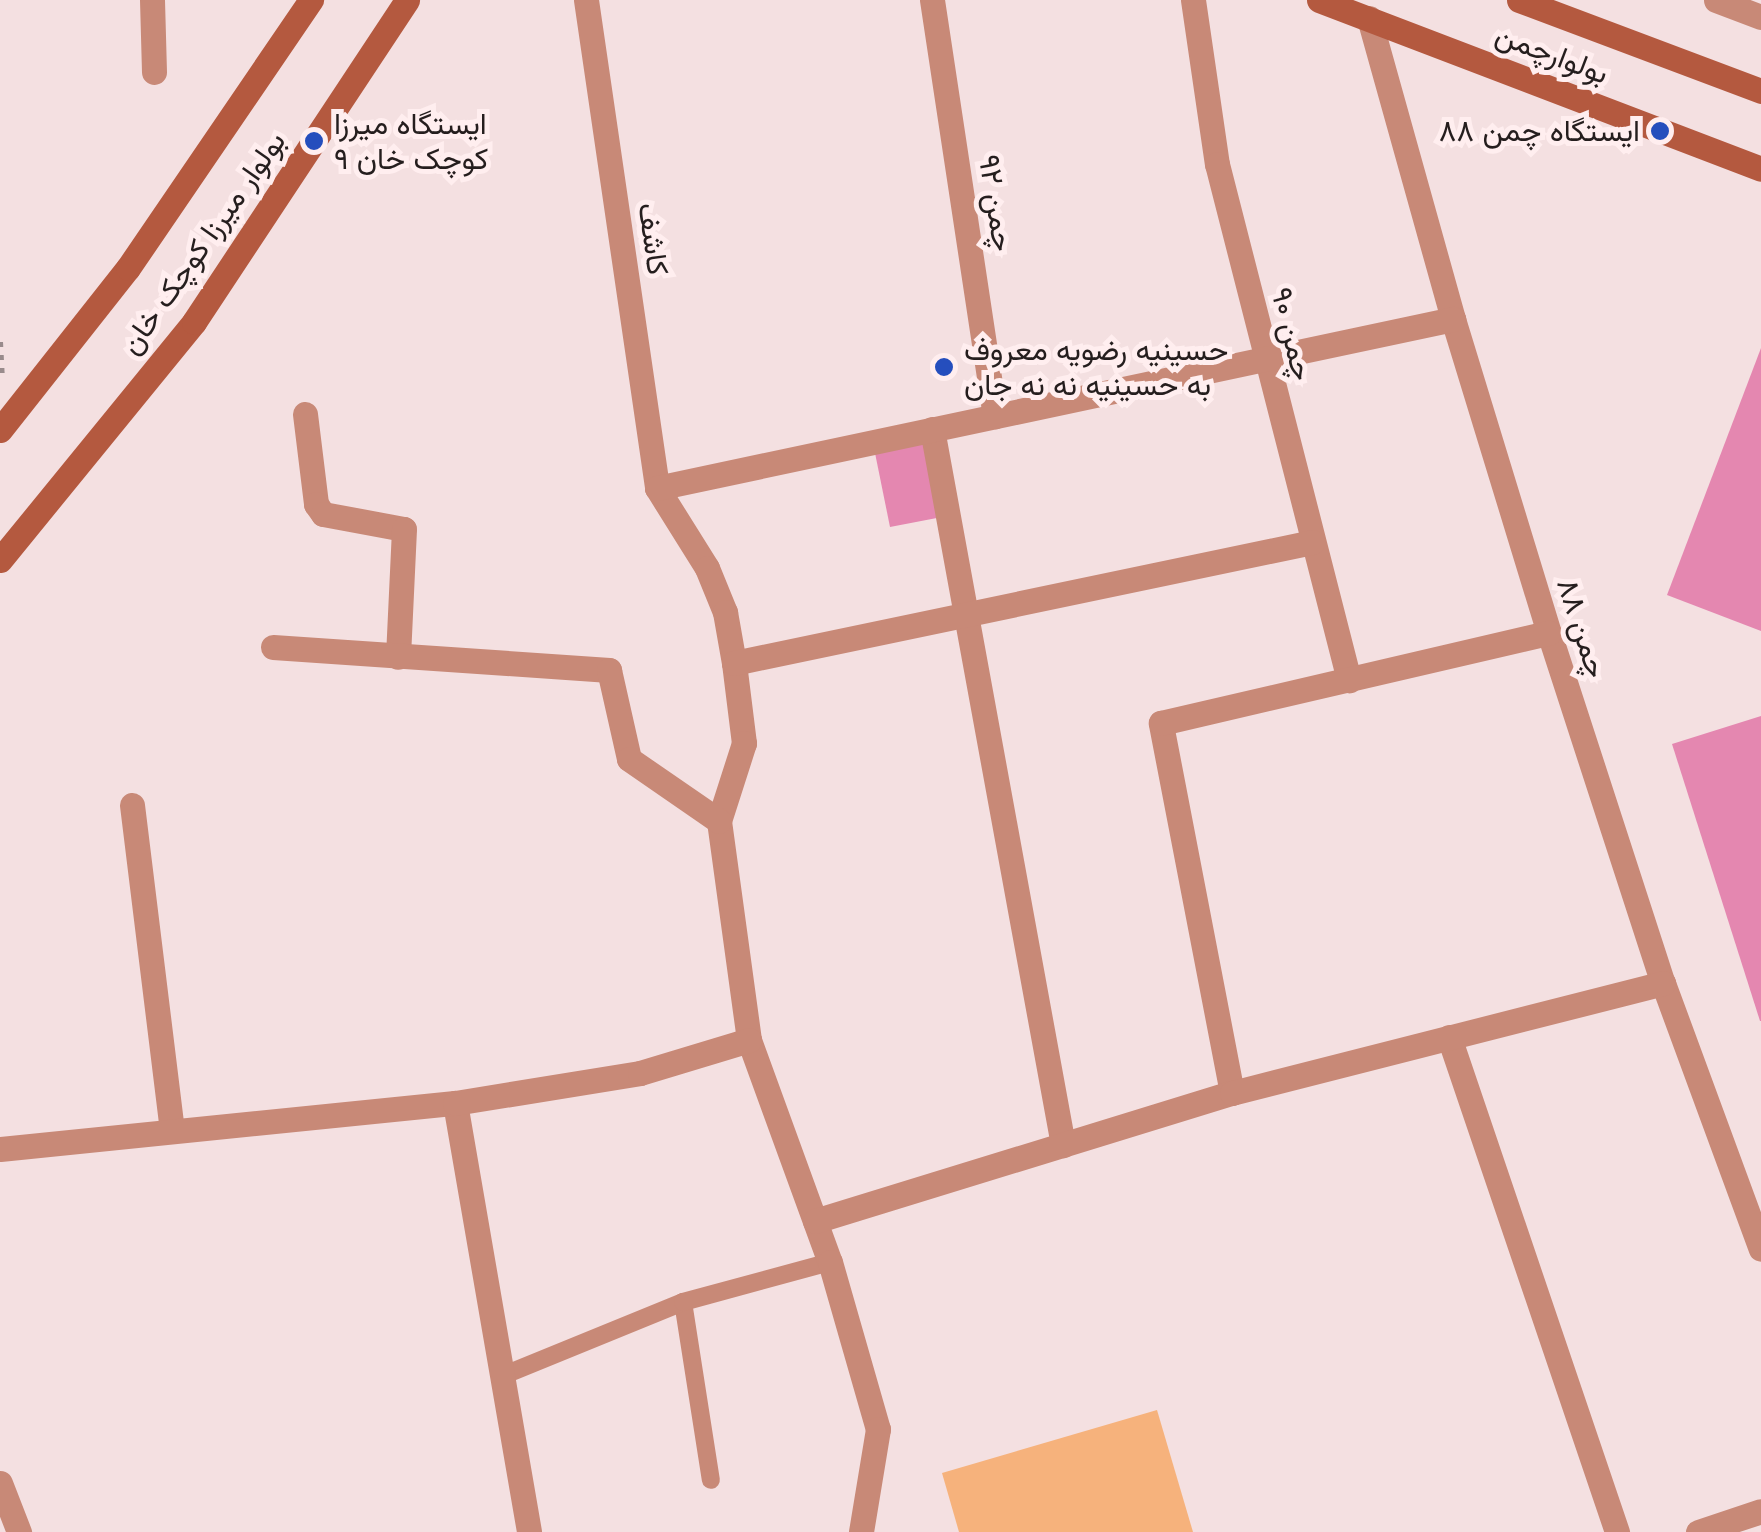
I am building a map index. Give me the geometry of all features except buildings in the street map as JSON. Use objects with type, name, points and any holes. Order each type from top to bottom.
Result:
[{"type":"main road","name":"بولوار میرزا کوچک خان","points":[[0,430],[128,268],[310,0]]},
{"type":"main road","name":"بولوار میرزا کوچک خان","points":[[0,560],[194,322],[407,0]]},
{"type":"main road","name":"بولوارچمن","points":[[1319,0],[1761,168]]},
{"type":"main road","name":"بولوارچمن","points":[[1519,0],[1761,91]]},
{"type":"street","points":[[152,0],[154,72]]},
{"type":"street","name":"کاشف","points":[[586,0],[657,488]]},
{"type":"street","name":"چمن ۹۲","points":[[932,0],[996,416]]},
{"type":"street","name":"چمن ۹۰","points":[[1193,0],[1217,164],[1348,680]]},
{"type":"street","points":[[1716,0],[1761,16]]},
{"type":"street","name":"چمن ۸۸","points":[[1369,18],[1453,319],[1549,633],[1663,983],[1761,1249]]},
{"type":"street","points":[[861,1532],[878,1429],[830,1262],[749,1040],[719,820],[744,743],[725,612],[708,568],[657,488],[1453,319]]},
{"type":"street","points":[[306,414],[316,504],[323,514],[404,529],[398,656]]},
{"type":"street","points":[[932,430],[1063,1144]]},
{"type":"street","points":[[734,663],[1312,542]]},
{"type":"street","points":[[1232,1093],[1161,723],[1549,633]]},
{"type":"street","points":[[274,647],[609,670],[629,759],[719,820]]},
{"type":"street","points":[[132,805],[172,1129]]},
{"type":"street","points":[[815,1221],[1232,1093],[1663,983]]},
{"type":"street","points":[[1449,1037],[1617,1532]]},
{"type":"street","points":[[0,1149],[455,1103],[640,1073],[749,1040]]},
{"type":"street","points":[[455,1103],[528,1532]]},
{"type":"street","points":[[0,1483],[19,1532]]},
{"type":"street","points":[[1698,1532],[1761,1511]]},
{"type":"lane","points":[[502,1376],[683,1302],[830,1262]]},
{"type":"lane","points":[[683,1302],[711,1480]]},
{"type":"shaded area","points":[[1157,1410],[1193,1532],[959,1532],[942,1473]]},
{"type":"place","name":"ایستگاه چمن ۸۸","points":[[1660,131]]},
{"type":"place","name":"ایستگاه میرزا کوچک خان ۹","points":[[314,141]]},
{"type":"place","name":"حسینیه رضویه معروف به حسینیه نه نه جان","points":[[944,367]]}]
